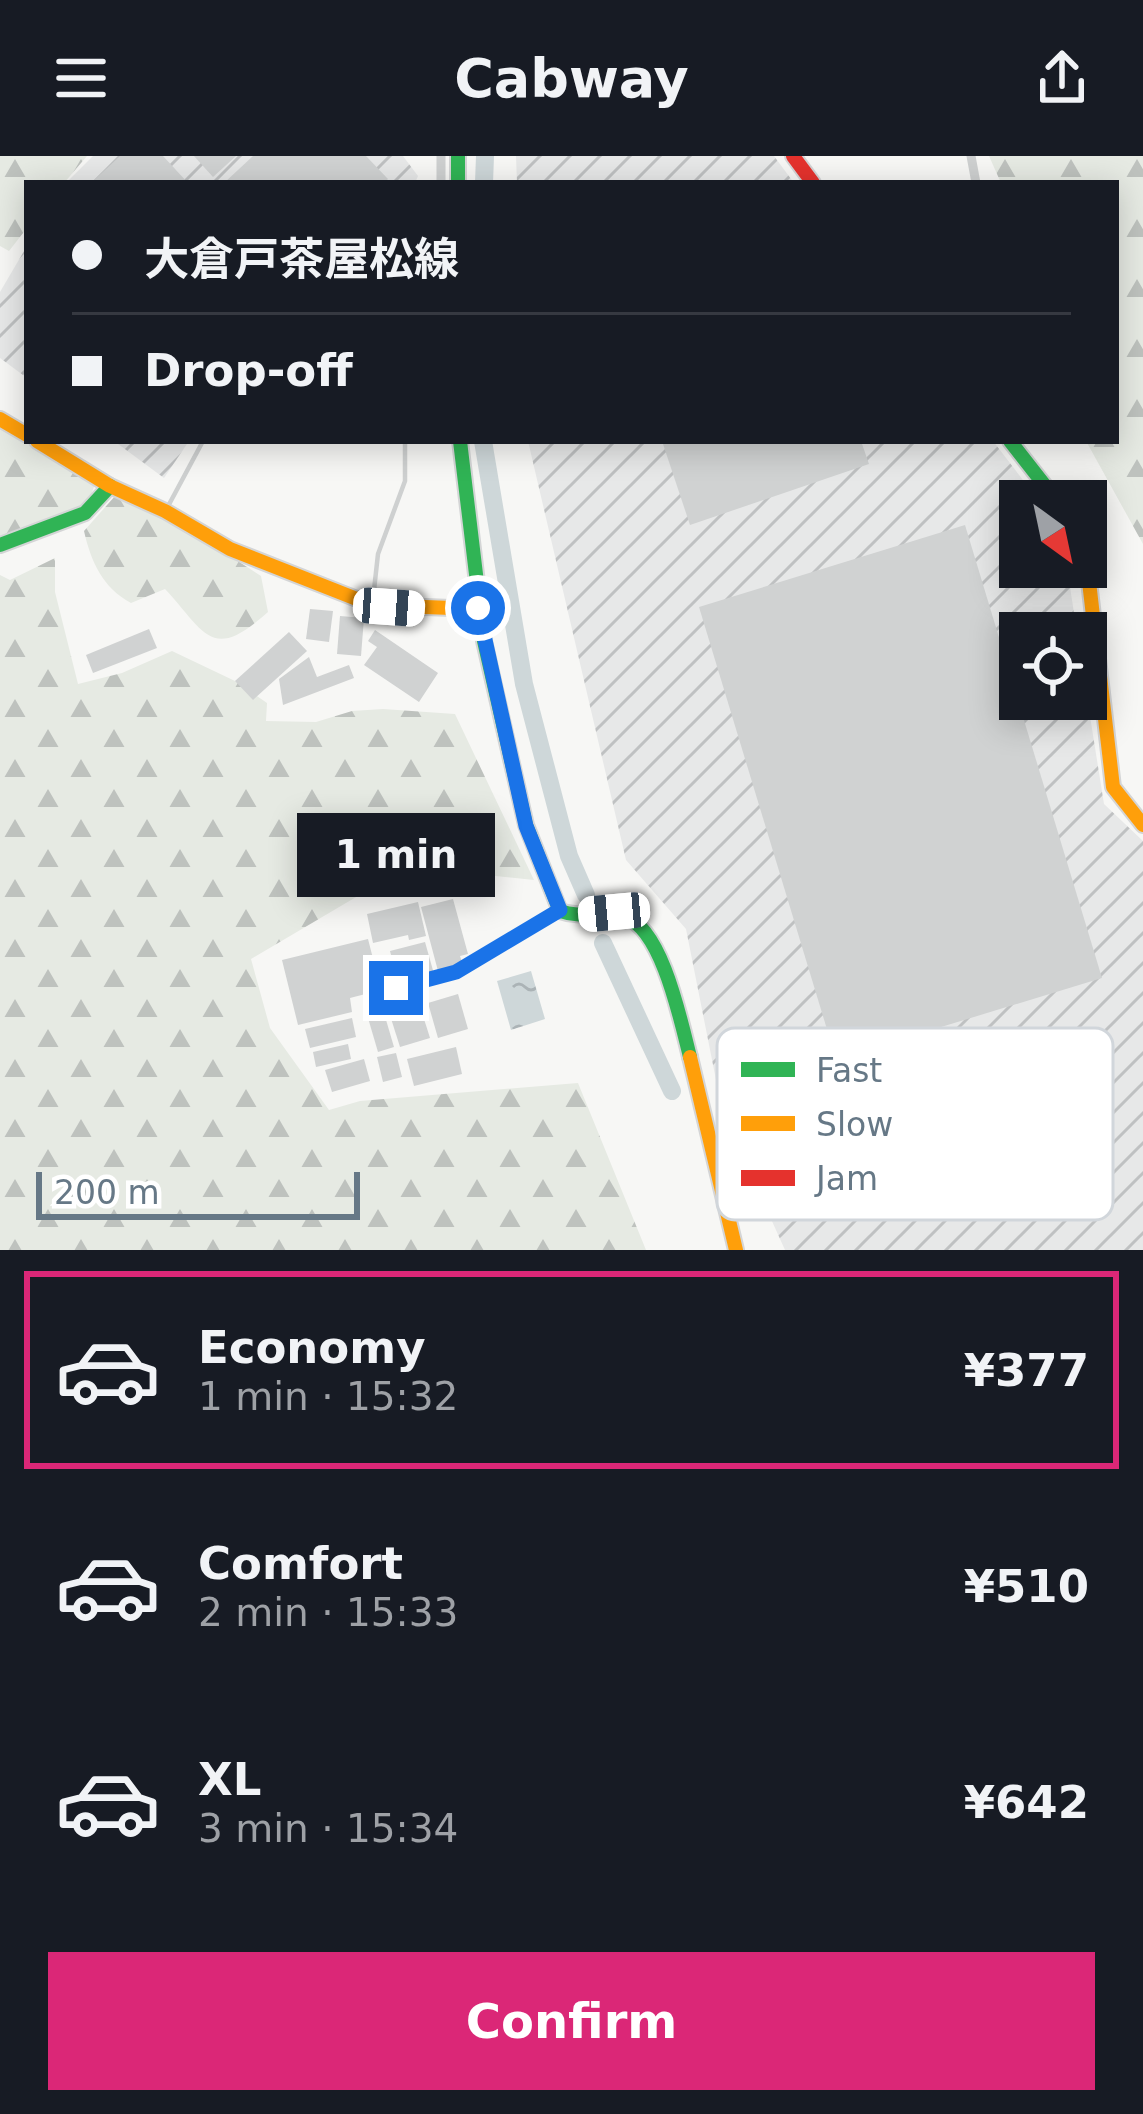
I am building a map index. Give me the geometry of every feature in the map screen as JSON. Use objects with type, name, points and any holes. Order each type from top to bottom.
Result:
[{"type":"street","points":[[793,156],[812,180]]},
{"type":"street","points":[[42,444],[230,549],[372,604],[478,608]]},
{"type":"street","points":[[460,444],[478,608],[526,826],[560,910],[570,916],[614,912],[640,924],[656,946],[717,1173]]},
{"type":"street","points":[[1012,444],[1041,480]]},
{"type":"street","points":[[0,545],[85,513],[110,486]]},
{"type":"street","points":[[1090,588],[1113,787],[1143,825]]},
{"type":"street","points":[[729,1220],[736,1250]]},
{"type":"lane","points":[[165,511],[200,444]]},
{"type":"lane","points":[[372,604],[378,554],[405,481],[405,444]]},
{"type":"lane","points":[[396,988],[456,972],[560,910]]},
{"type":"shaded area","points":[[93,156],[403,156],[418,176],[416,180],[69,180]]},
{"type":"shaded area","points":[[516,156],[774,156],[792,180],[517,180]]},
{"type":"shaded area","points":[[24,251],[24,376],[0,358],[0,292]]},
{"type":"shaded area","points":[[118,444],[187,444],[164,478]]},
{"type":"shaded area","points":[[529,444],[995,444],[1023,480],[999,480],[999,588],[1070,588],[1074,612],[999,612],[999,720],[1091,720],[1104,804],[1143,841],[1143,1250],[785,1250],[772,1220],[1113,1220],[1113,1028],[717,1028],[717,1085],[686,929],[626,860]]},
{"type":"green space","points":[[0,156],[87,156],[67,180],[24,180],[24,232],[9,251],[0,246]]},
{"type":"green space","points":[[989,156],[1143,156],[1143,544],[1088,444],[1119,444],[1119,180],[1000,180]]},
{"type":"green space","points":[[0,419],[24,439],[24,444],[42,444],[97,478],[85,513],[0,544]]},
{"type":"green space","points":[[123,487],[261,576],[268,612],[234,636],[221,639],[201,629],[165,589],[131,603],[113,590],[95,563],[84,531]]},
{"type":"green space","points":[[55,558],[55,592],[78,684],[122,673],[172,651],[235,681],[267,703],[266,721],[316,722],[352,711],[383,709],[455,714],[534,880],[407,867],[251,959],[270,1028],[329,1110],[360,1101],[578,1083],[646,1250],[0,1250],[0,575],[10,580]]},
{"type":"water","points":[[531,971],[545,1019],[511,1030],[497,981]]},
{"type":"building","points":[[120,156],[163,156],[185,180],[94,180]]},
{"type":"building","points":[[194,156],[236,156],[213,177]]},
{"type":"building","points":[[253,156],[366,156],[388,179],[387,180],[227,180]]},
{"type":"building","points":[[663,444],[862,444],[869,464],[690,525]]},
{"type":"building","points":[[965,525],[999,637],[999,720],[1024,720],[1102,978],[938,1028],[827,1028],[699,607]]},
{"type":"building","points":[[310,609],[333,611],[329,642],[306,639]]},
{"type":"building","points":[[340,616],[364,618],[361,656],[337,654]]},
{"type":"building","points":[[149,629],[157,648],[93,673],[86,655]]},
{"type":"building","points":[[375,630],[438,673],[419,702],[364,665],[377,647],[368,641]]},
{"type":"building","points":[[289,632],[307,651],[253,700],[235,681]]},
{"type":"building","points":[[309,657],[317,677],[349,665],[354,678],[283,705],[279,679]]},
{"type":"building","points":[[453,899],[468,954],[460,956],[463,965],[438,971],[421,907]]},
{"type":"building","points":[[418,902],[426,936],[373,943],[367,914]]},
{"type":"building","points":[[368,939],[381,990],[350,998],[352,1012],[298,1025],[282,960]]},
{"type":"building","points":[[425,942],[434,974],[398,984],[390,951]]},
{"type":"building","points":[[458,994],[468,1029],[438,1038],[428,1003]]},
{"type":"building","points":[[419,1003],[430,1038],[400,1047],[389,1012]]},
{"type":"building","points":[[384,1013],[394,1047],[378,1052],[368,1018]]},
{"type":"building","points":[[352,1018],[356,1037],[310,1048],[305,1029]]},
{"type":"building","points":[[348,1044],[351,1059],[316,1067],[313,1052]]},
{"type":"building","points":[[456,1047],[462,1074],[414,1086],[407,1059]]},
{"type":"building","points":[[396,1053],[402,1077],[383,1082],[377,1057]]},
{"type":"building","points":[[364,1059],[370,1081],[332,1092],[325,1070]]},
{"type":"waterway","points":[[484,180],[485,156]]},
{"type":"waterway","points":[[484,444],[524,684],[569,856],[586,895]]},
{"type":"waterway","points":[[603,943],[672,1091]]},
{"type":"traffic: fast","points":[[458,156],[458,180]]},
{"type":"traffic: fast","points":[[460,444],[484,641],[526,825],[560,911],[625,917],[650,939],[668,978],[690,1057]]},
{"type":"traffic: fast","points":[[1012,444],[1041,480]]},
{"type":"traffic: fast","points":[[0,545],[85,513],[110,486]]},
{"type":"traffic: slow","points":[[0,419],[24,433]]},
{"type":"traffic: slow","points":[[42,444],[230,549],[372,605],[478,609]]},
{"type":"traffic: slow","points":[[1090,588],[1113,787],[1143,825]]},
{"type":"traffic: slow","points":[[690,1057],[717,1170]]},
{"type":"traffic: slow","points":[[729,1220],[736,1250]]},
{"type":"traffic: jam","points":[[793,156],[811,180]]},
{"type":"route","points":[[396,988],[456,972],[560,910],[526,826],[478,608]]}]
